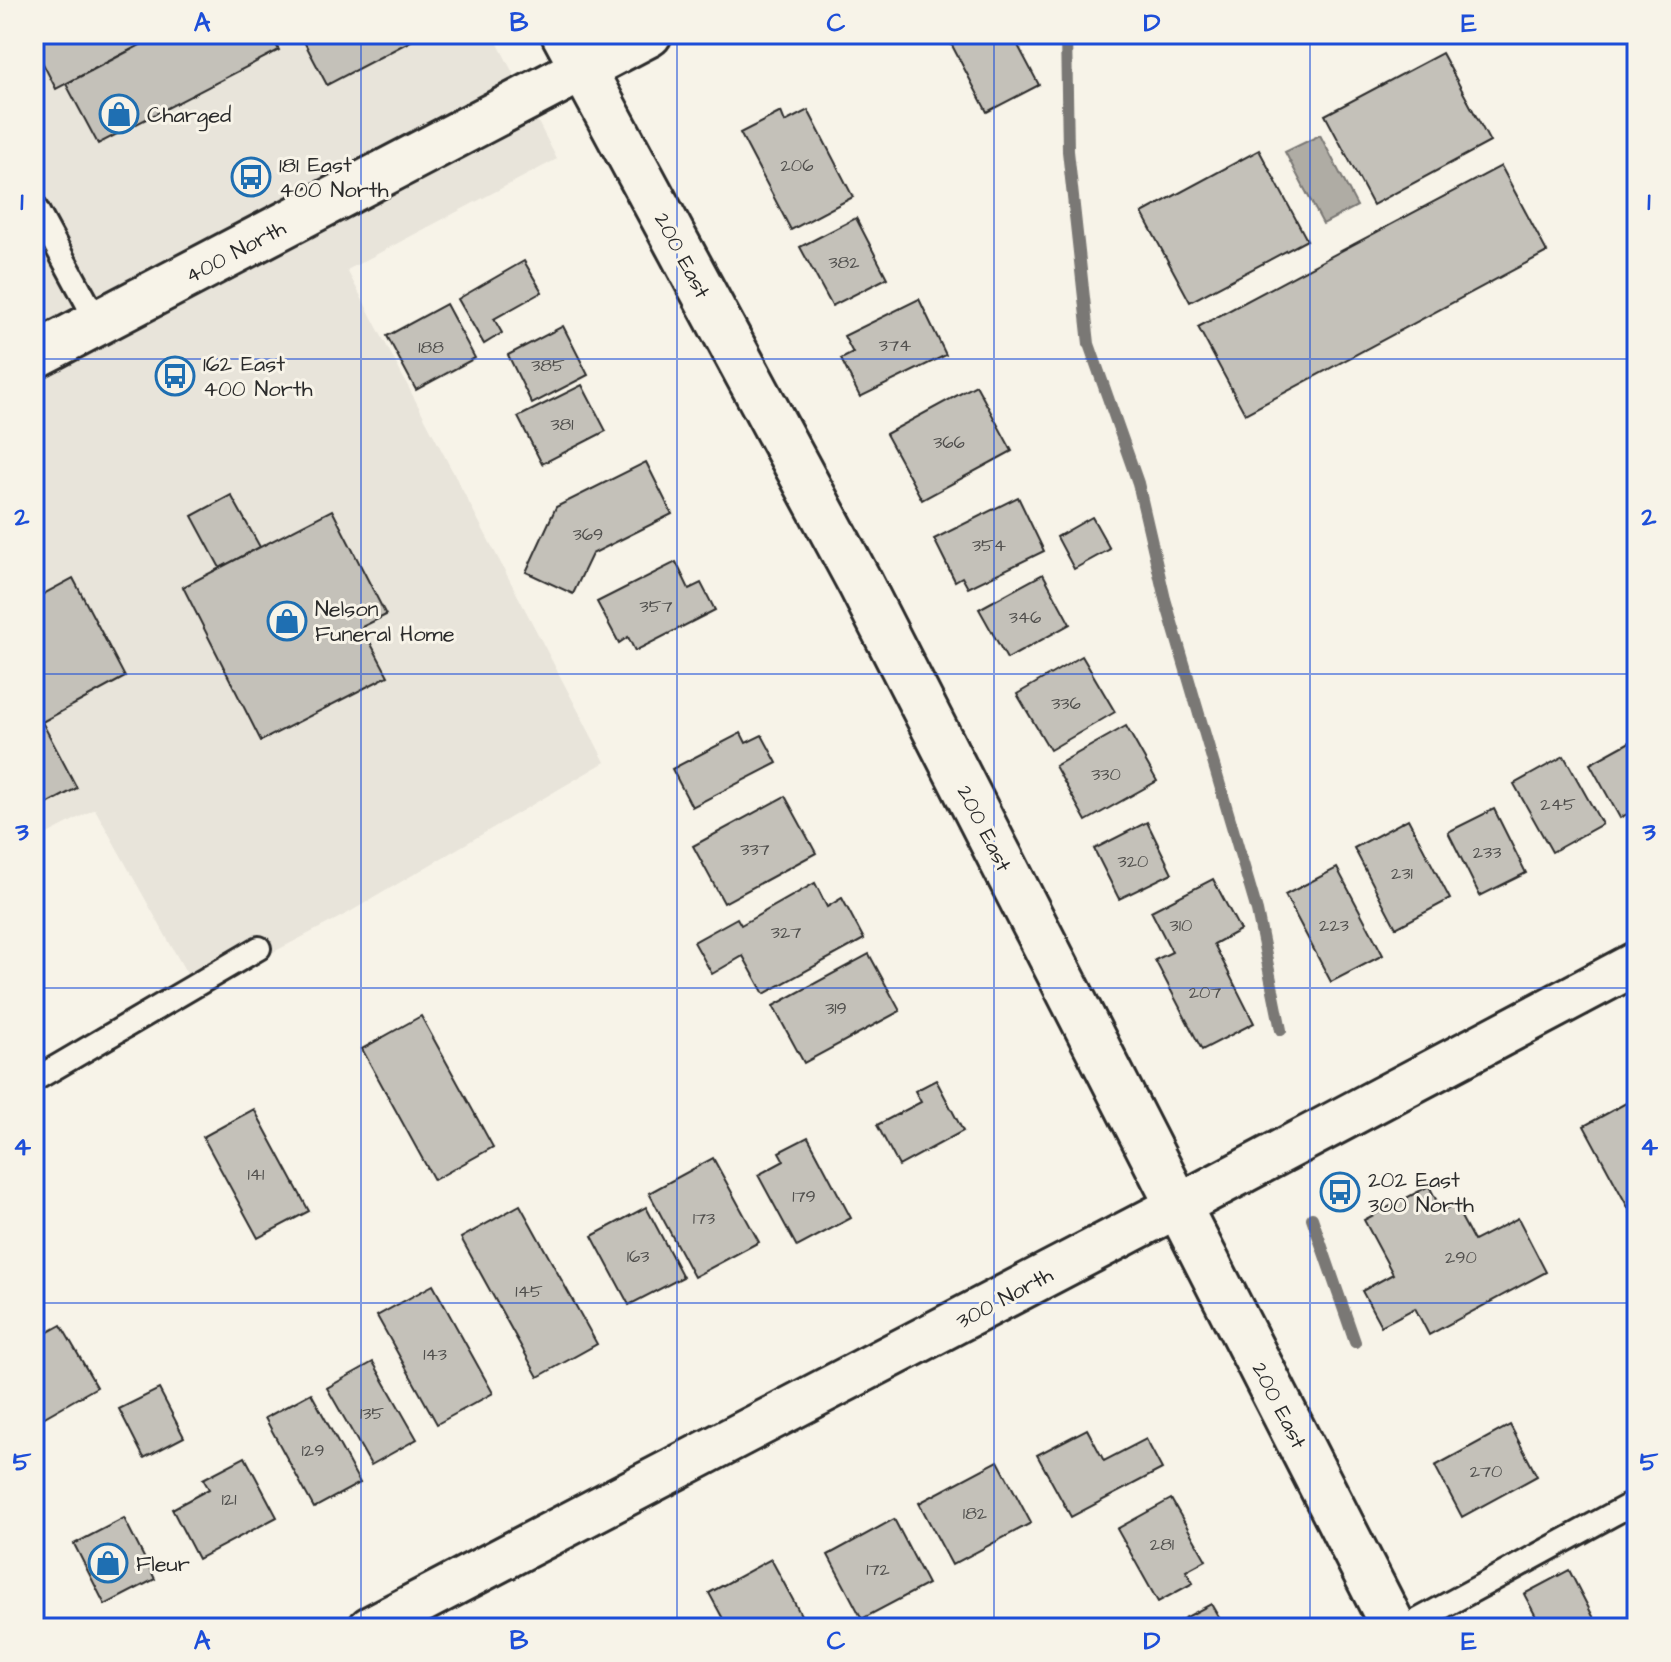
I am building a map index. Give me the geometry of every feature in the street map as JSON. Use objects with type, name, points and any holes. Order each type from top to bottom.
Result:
[{"type":"street","name":"400 North","points":[[34,356],[98,323],[574,51],[649,34]]},
{"type":"street","name":"200 East","points":[[574,51],[860,583],[1394,1628]]},
{"type":"street","name":"300 North","points":[[370,1628],[1637,963]]},
{"type":"lane","points":[[34,205],[98,323]]},
{"type":"lane","points":[[34,1080],[259,948]]},
{"type":"lane","points":[[1404,1628],[1637,1501]]},
{"type":"shaded area","points":[[34,34],[493,34],[557,159],[347,270],[605,762],[348,913],[197,992],[95,809],[34,841]]},
{"type":"shaded area","points":[[1320,135],[1357,206],[1323,224],[1285,152]]},
{"type":"building","points":[[34,34],[161,34],[56,89],[34,46]]},
{"type":"building","name":"Charged","points":[[161,34],[270,34],[279,50],[98,144],[66,84]]},
{"type":"building","points":[[300,34],[424,34],[327,85]]},
{"type":"building","points":[[946,34],[1012,34],[1039,85],[987,112]]},
{"type":"building","points":[[1442,53],[1490,142],[1373,205],[1325,115]]},
{"type":"building","points":[[808,110],[853,197],[791,230],[740,133],[781,112],[785,122]]},
{"type":"building","points":[[1259,150],[1307,240],[1190,302],[1142,213]]},
{"type":"building","points":[[1501,166],[1547,252],[1245,414],[1198,327]]},
{"type":"building","points":[[856,218],[887,278],[832,306],[800,247]]},
{"type":"building","points":[[524,261],[542,292],[494,319],[502,333],[484,344],[458,299]]},
{"type":"building","points":[[919,299],[946,355],[860,397],[841,359],[853,353],[844,336]]},
{"type":"building","points":[[446,304],[475,358],[416,390],[387,336]]},
{"type":"building","points":[[563,326],[588,375],[532,404],[508,355]]},
{"type":"building","points":[[582,385],[606,431],[542,464],[518,417]]},
{"type":"building","points":[[976,385],[1012,451],[922,500],[886,434]]},
{"type":"building","points":[[646,462],[672,514],[592,554],[573,594],[526,572],[556,507]]},
{"type":"building","points":[[231,495],[260,547],[220,568],[192,516]]},
{"type":"building","points":[[1018,497],[1044,551],[968,588],[962,577],[955,581],[934,539]]},
{"type":"building","name":"Nelson Funeral Home","points":[[332,510],[386,615],[362,627],[388,676],[261,741],[183,587]]},
{"type":"building","points":[[1092,517],[1110,549],[1074,569],[1057,537]]},
{"type":"building","points":[[676,562],[689,589],[701,583],[715,610],[635,651],[628,637],[619,643],[597,602]]},
{"type":"building","points":[[1043,574],[1070,624],[1007,659],[979,609]]},
{"type":"building","points":[[73,578],[125,677],[42,722],[77,788],[34,811],[34,599]]},
{"type":"building","points":[[1082,656],[1115,712],[1050,750],[1017,694]]},
{"type":"building","points":[[1126,726],[1157,781],[1086,821],[1055,766]]},
{"type":"building","points":[[741,733],[746,743],[762,735],[777,763],[692,807],[672,769]]},
{"type":"building","points":[[1637,738],[1637,809],[1620,818],[1590,764]]},
{"type":"building","points":[[1564,756],[1602,824],[1552,852],[1514,784]]},
{"type":"building","points":[[785,796],[816,853],[724,903],[693,846]]},
{"type":"building","points":[[1494,809],[1526,873],[1480,896],[1448,832]]},
{"type":"building","points":[[1408,819],[1450,899],[1396,928],[1354,848]]},
{"type":"building","points":[[1147,822],[1172,873],[1119,899],[1094,849]]},
{"type":"building","points":[[1337,868],[1383,955],[1331,982],[1285,895]]},
{"type":"building","points":[[1213,879],[1240,930],[1214,944],[1254,1023],[1202,1050],[1155,960],[1172,952],[1151,911]]},
{"type":"building","points":[[815,883],[827,907],[842,898],[864,939],[764,994],[743,956],[712,974],[694,942],[737,918],[741,925]]},
{"type":"building","points":[[869,954],[900,1011],[804,1063],[773,1006]]},
{"type":"building","points":[[421,1016],[493,1147],[434,1180],[362,1049]]},
{"type":"building","points":[[936,1080],[963,1131],[899,1166],[877,1125],[921,1102],[915,1091]]},
{"type":"building","points":[[1637,1097],[1637,1224],[1584,1126]]},
{"type":"building","points":[[254,1109],[309,1211],[258,1238],[203,1137]]},
{"type":"building","points":[[808,1137],[851,1218],[797,1247],[758,1175],[784,1161],[779,1152]]},
{"type":"building","points":[[713,1158],[759,1242],[694,1277],[649,1193]]},
{"type":"building","points":[[1429,1186],[1442,1211],[1454,1204],[1474,1241],[1518,1218],[1546,1272],[1429,1335],[1415,1308],[1381,1326],[1362,1291],[1393,1274],[1364,1220]]},
{"type":"building","points":[[520,1205],[597,1344],[538,1377],[461,1238]]},
{"type":"building","points":[[646,1207],[683,1277],[629,1305],[592,1236]]},
{"type":"building","points":[[433,1285],[493,1393],[437,1424],[377,1316]]},
{"type":"building","points":[[61,1325],[97,1387],[34,1423],[34,1340]]},
{"type":"building","points":[[373,1362],[417,1439],[371,1465],[327,1388]]},
{"type":"building","points":[[159,1389],[184,1437],[144,1458],[119,1409]]},
{"type":"building","points":[[311,1393],[360,1483],[314,1508],[265,1418]]},
{"type":"building","points":[[1510,1425],[1537,1476],[1462,1517],[1435,1466]]},
{"type":"building","points":[[1087,1429],[1104,1461],[1146,1439],[1162,1469],[1071,1517],[1037,1455]]},
{"type":"building","points":[[245,1457],[277,1517],[198,1559],[172,1509],[209,1489],[203,1479]]},
{"type":"building","points":[[998,1461],[1031,1523],[952,1565],[919,1503]]},
{"type":"building","points":[[1171,1499],[1206,1560],[1186,1571],[1193,1583],[1158,1602],[1117,1529]]},
{"type":"building","points":[[124,1518],[155,1579],[105,1605],[74,1544]]},
{"type":"building","points":[[894,1519],[928,1584],[862,1619],[828,1555]]},
{"type":"building","points":[[771,1559],[808,1628],[728,1628],[709,1593]]},
{"type":"building","points":[[1569,1570],[1599,1628],[1542,1628],[1524,1594]]},
{"type":"building","points":[[1211,1604],[1225,1628],[1166,1628]]},
{"type":"waterway","points":[[1066,34],[1068,151],[1089,344],[1138,483],[1165,599],[1257,911],[1281,1030]]},
{"type":"waterway","points":[[1312,1218],[1355,1342]]},
{"type":"place","name":"Charged","points":[[119,114]]},
{"type":"place","name":"181 East 400 North","points":[[251,177]]},
{"type":"place","name":"162 East 400 North","points":[[175,376]]},
{"type":"place","name":"Nelson Funeral Home","points":[[287,621]]},
{"type":"place","name":"202 East 300 North","points":[[1340,1192]]},
{"type":"place","name":"Fleur","points":[[108,1563]]}]
